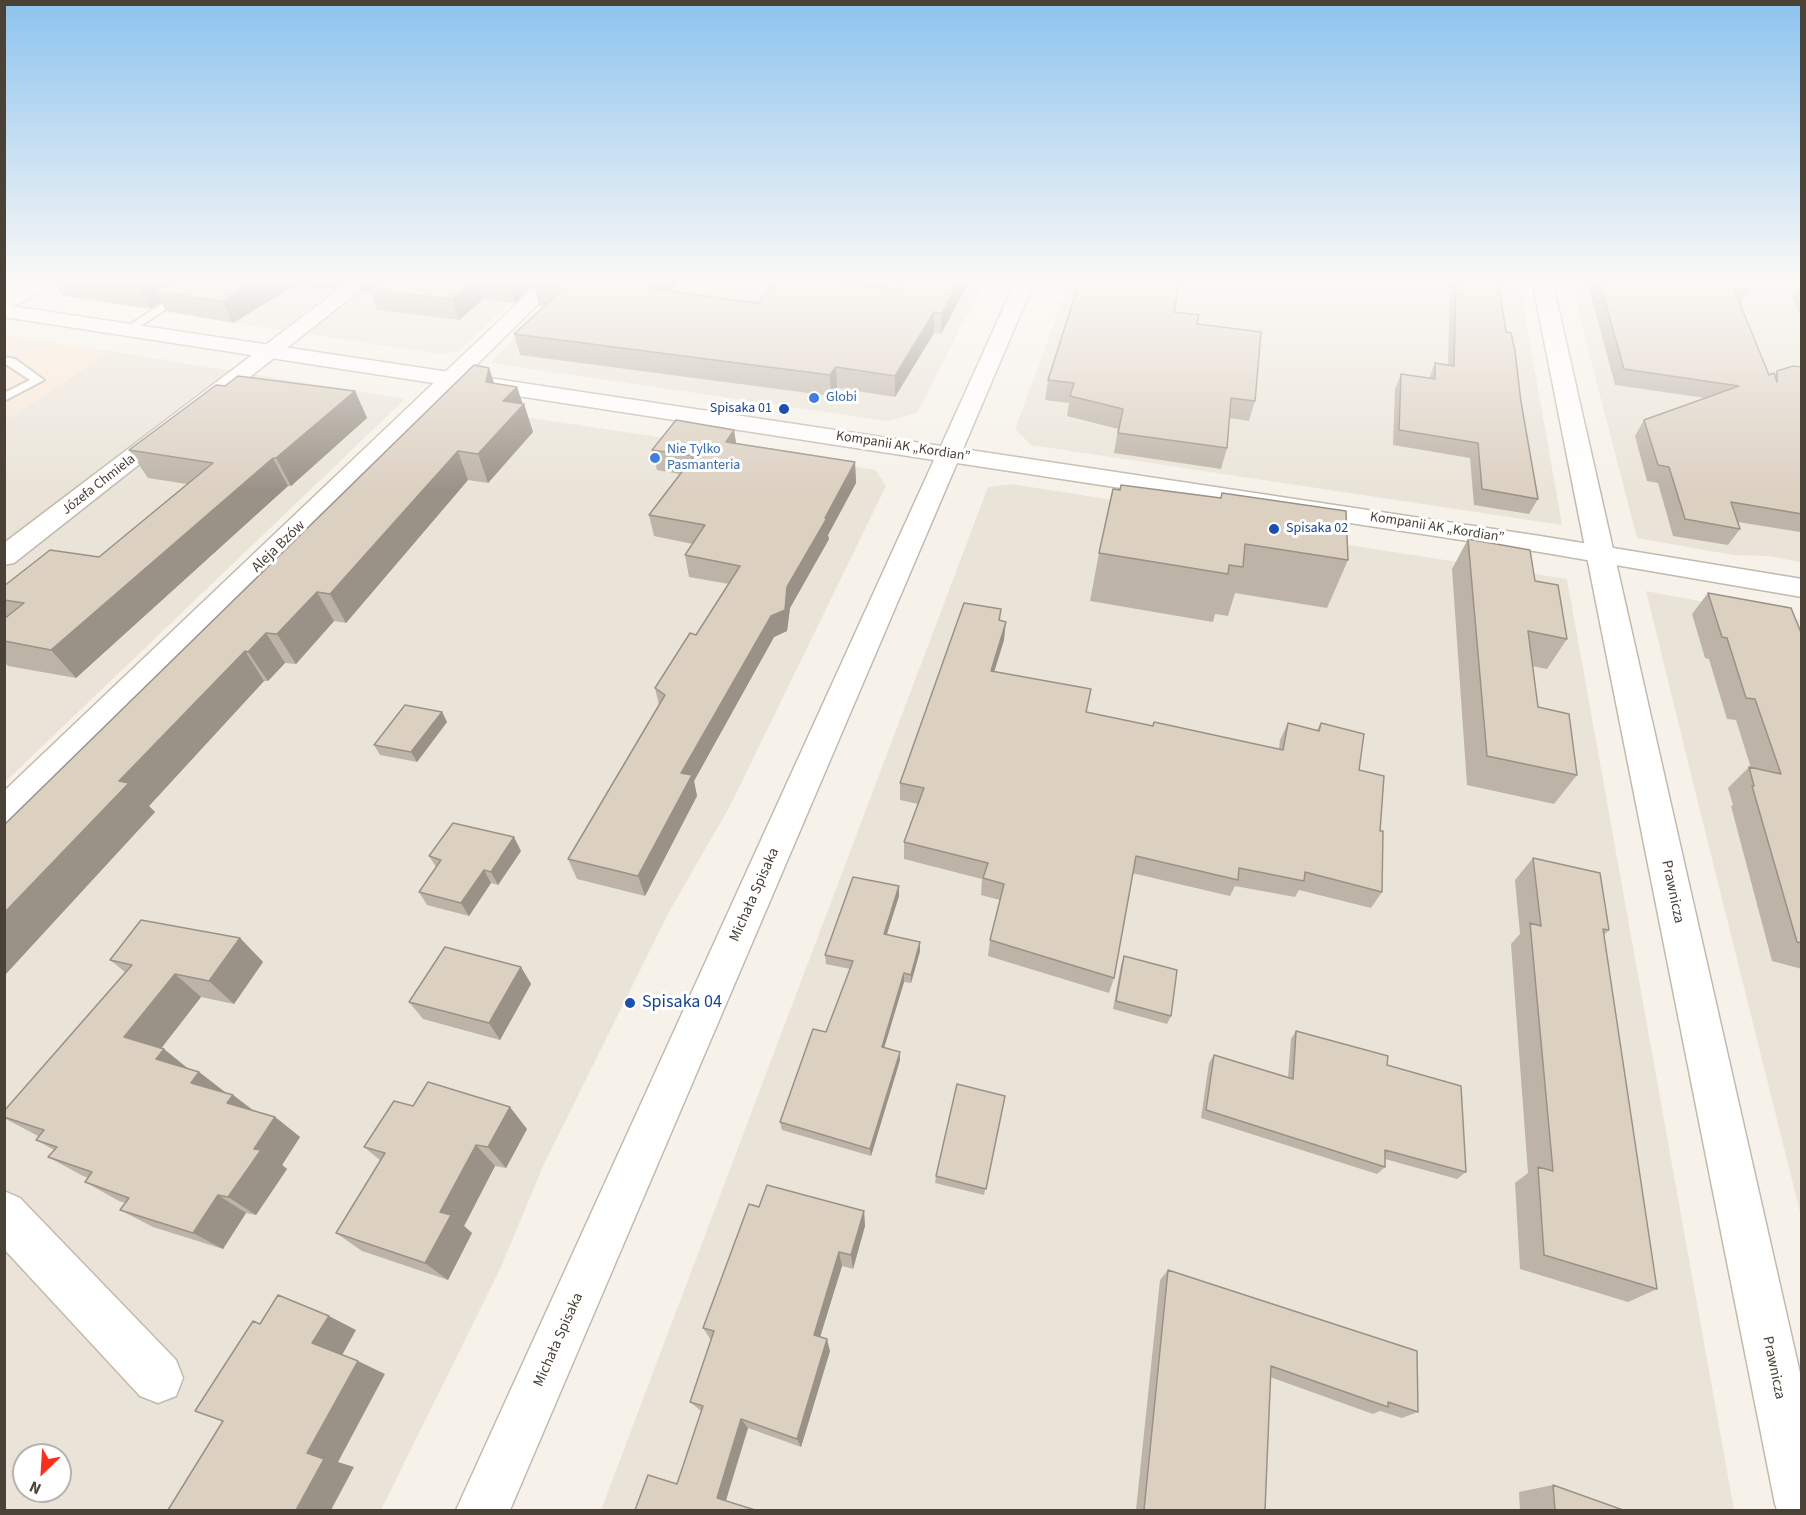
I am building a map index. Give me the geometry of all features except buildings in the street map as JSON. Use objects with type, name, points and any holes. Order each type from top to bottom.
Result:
[{"type":"street","name":"Kompanii AK „Kordian”","points":[[262,351],[1600,553],[1802,588]]},
{"type":"street","name":"Aleja Bzów","points":[[4,813],[481,351]]},
{"type":"street","name":"Michała Spisaka","points":[[483,1510],[995,351]]},
{"type":"street","name":"Prawnicza","points":[[1557,351],[1802,1504]]},
{"type":"street","name":"Józefa Chmiela","points":[[4,557],[270,352]]},
{"type":"street","points":[[4,1214],[158,1378]]},
{"type":"lane","points":[[4,360],[11,361],[38,380],[4,398]]},
{"type":"shaded area","points":[[5,351],[111,351],[10,417],[5,416]]},
{"type":"shaded area","points":[[111,351],[405,399],[5,782],[5,416],[10,417]]},
{"type":"shaded area","points":[[417,351],[459,351],[459,351],[438,354]]},
{"type":"shaded area","points":[[502,351],[949,351],[917,413],[887,421],[490,363]]},
{"type":"shaded area","points":[[1044,351],[1531,351],[1562,525],[1031,445],[1015,429]]},
{"type":"shaded area","points":[[1588,351],[1801,351],[1801,562],[1768,556],[1733,555],[1637,538]]},
{"type":"shaded area","points":[[466,408],[876,470],[886,486],[730,806],[669,912],[543,1166],[501,1267],[381,1510],[5,1510],[5,853]]},
{"type":"shaded area","points":[[1011,484],[1132,503],[1130,511],[1567,579],[1734,1510],[601,1510],[988,487]]},
{"type":"shaded area","points":[[1646,591],[1801,620],[1801,1216],[1698,803]]},
{"type":"place","name":"Globi","points":[[814,398]]},
{"type":"place","name":"Spisaka 01","points":[[784,409]]},
{"type":"place","name":"Nie Tylko Pasmanteria","points":[[655,458]]},
{"type":"place","name":"Spisaka 02","points":[[1274,529]]},
{"type":"place","name":"Spisaka 04","points":[[630,1003]]}]
